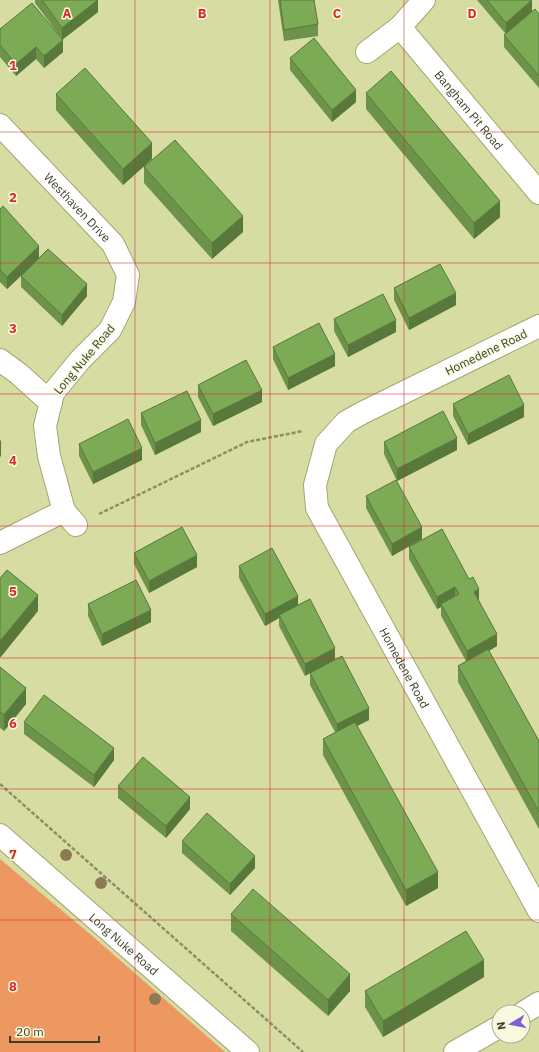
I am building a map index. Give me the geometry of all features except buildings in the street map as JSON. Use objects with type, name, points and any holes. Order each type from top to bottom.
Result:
[{"type":"street","points":[[367,52],[400,27],[424,0]]},
{"type":"street","name":"Bangham Pit Road","points":[[400,27],[539,193]]},
{"type":"street","name":"Westhaven Drive","points":[[0,125],[113,244],[128,275],[124,302]]},
{"type":"street","name":"Long Nuke Road","points":[[0,544],[70,518],[49,456],[44,426],[53,393],[80,360],[110,330],[124,302]]},
{"type":"street","name":"Homedene Road","points":[[539,326],[346,422],[326,444],[314,485],[317,508],[539,911]]},
{"type":"street","points":[[0,360],[19,374],[51,403]]},
{"type":"street","name":"Long Nuke Road","points":[[0,835],[248,1052]]},
{"type":"street","points":[[455,1052],[491,1031]]},
{"type":"path","points":[[116,506],[247,442],[346,422]]},
{"type":"path","points":[[0,784],[303,1052]]},
{"type":"shaded area","points":[[0,859],[90,934],[225,1052],[0,1052]]}]
